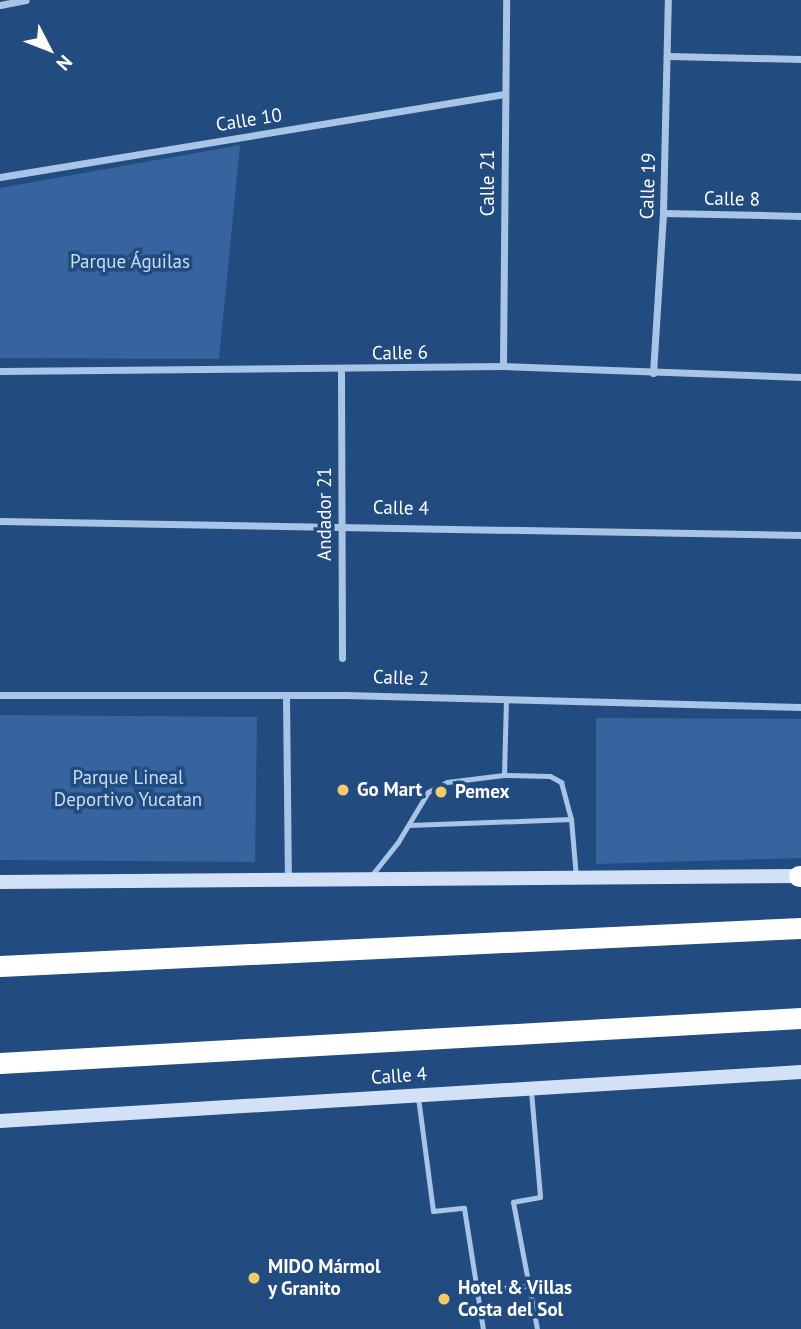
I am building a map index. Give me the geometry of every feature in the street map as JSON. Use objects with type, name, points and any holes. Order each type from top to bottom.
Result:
[{"type":"highway","points":[[0,966],[801,928]]},
{"type":"highway","points":[[0,1063],[801,1018]]},
{"type":"main road","points":[[0,882],[800,876]]},
{"type":"main road","name":"Calle 4","points":[[0,1121],[801,1072]]},
{"type":"street","points":[[0,5],[26,0]]},
{"type":"street","name":"Calle 21","points":[[503,366],[506,0]]},
{"type":"street","name":"Calle 19","points":[[653,373],[663,213],[669,57],[668,0]]},
{"type":"street","points":[[669,57],[801,59]]},
{"type":"street","name":"Calle 10","points":[[0,177],[504,93]]},
{"type":"street","name":"Calle 8","points":[[663,213],[801,216]]},
{"type":"street","name":"Calle 6","points":[[0,371],[341,370],[503,366],[801,377]]},
{"type":"street","name":"Andador 21","points":[[341,370],[342,658]]},
{"type":"street","name":"Calle 4","points":[[0,521],[801,535]]},
{"type":"street","name":"Calle 2","points":[[0,695],[286,695],[801,707]]},
{"type":"street","points":[[286,695],[288,879]]},
{"type":"lane","points":[[504,775],[506,701]]},
{"type":"lane","points":[[369,878],[409,825],[428,792],[447,782],[504,775],[550,776],[561,782],[571,819],[576,877]]},
{"type":"lane","points":[[409,825],[571,819]]},
{"type":"lane","points":[[530,1087],[540,1197],[513,1202],[537,1329]]},
{"type":"lane","points":[[417,1094],[433,1211],[464,1208],[483,1329]]},
{"type":"lane","points":[[477,1290],[529,1286]]},
{"type":"green space","name":"Parque Águilas","points":[[240,145],[219,359],[0,358],[0,188]]},
{"type":"green space","name":"Parque Lineal Deportivo Yucatan","points":[[0,715],[257,717],[255,862],[0,860]]},
{"type":"green space","points":[[596,718],[801,719],[801,858],[596,864]]},
{"type":"place","name":"Go Mart","points":[[343,790]]},
{"type":"place","name":"Pemex","points":[[441,792]]},
{"type":"place","name":"MIDO Mármol y Granito","points":[[254,1278]]},
{"type":"place","name":"Hotel & Villas Costa del Sol","points":[[444,1299]]}]
